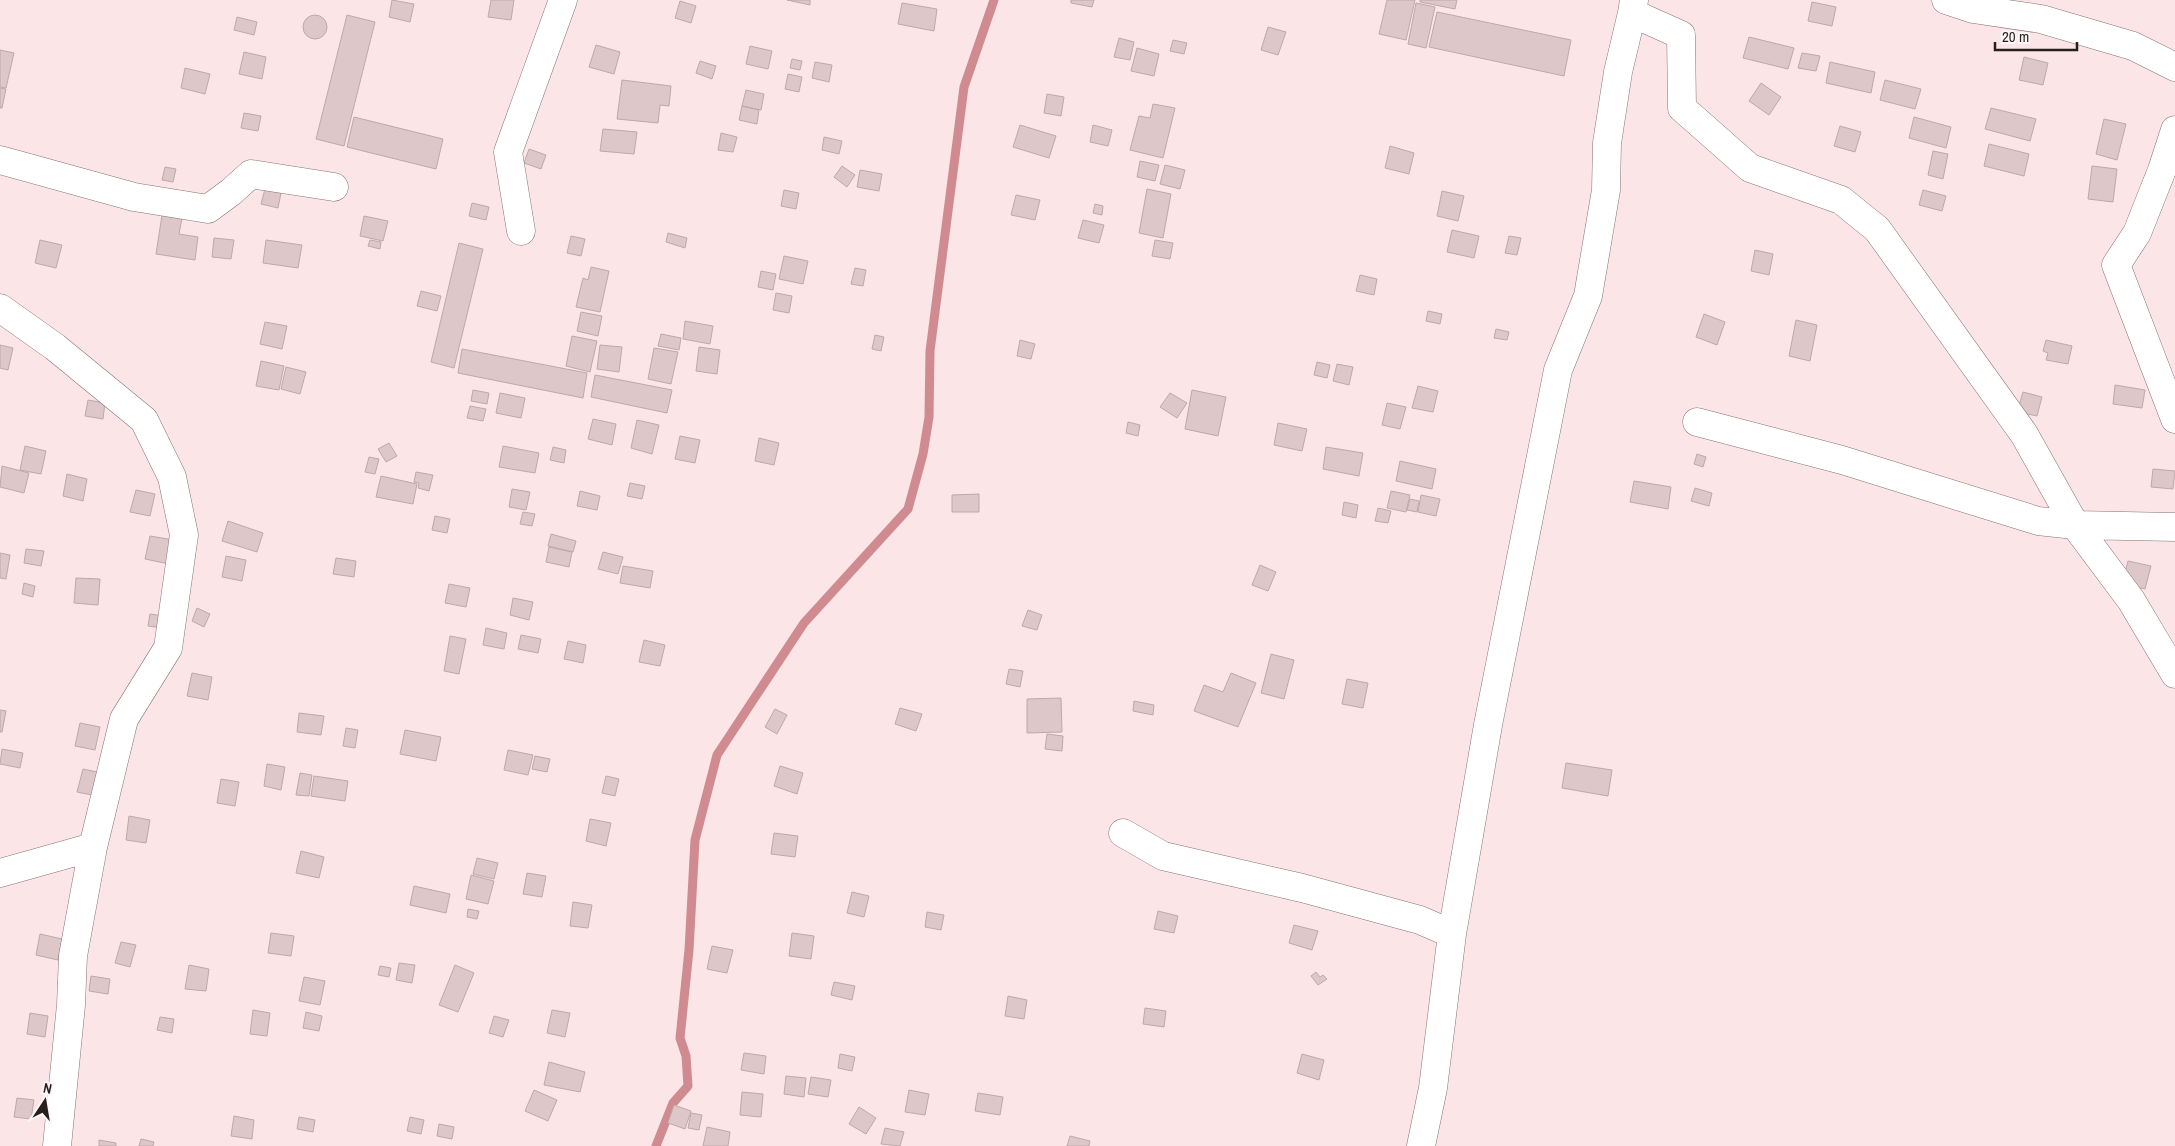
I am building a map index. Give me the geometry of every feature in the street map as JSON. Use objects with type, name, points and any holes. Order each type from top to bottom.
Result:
[{"type":"street","points":[[521,231],[508,152],[563,0]]},
{"type":"street","points":[[1946,0],[1973,9],[2042,19],[2133,46],[2175,67]]},
{"type":"street","points":[[1421,1146],[1433,1088],[1452,934],[1488,725],[1558,370],[1588,296],[1606,190],[1607,143],[1618,72],[1633,6],[1681,35],[1682,108],[1750,168],[1841,200],[1877,228],[2024,434],[2074,525],[2131,600],[2175,674]]},
{"type":"street","points":[[2175,130],[2162,170],[2137,234],[2116,265],[2175,419]]},
{"type":"street","points":[[0,160],[134,197],[208,209],[251,174],[334,187]]},
{"type":"street","points":[[0,308],[55,347],[144,420],[172,477],[184,535],[168,648],[124,719],[93,847],[73,956],[71,1005],[57,1146]]},
{"type":"street","points":[[1697,422],[1842,460],[2038,521],[2074,525],[2175,527]]},
{"type":"street","points":[[1123,833],[1163,856],[1302,888],[1411,917],[1452,934]]},
{"type":"street","points":[[0,873],[93,847]]},
{"type":"building","points":[[392,0],[414,4],[410,22],[389,17]]},
{"type":"building","points":[[491,0],[514,0],[511,20],[488,17]]},
{"type":"building","points":[[787,0],[810,0],[810,5]]},
{"type":"building","points":[[1071,0],[1094,0],[1092,7],[1071,3]]},
{"type":"building","points":[[1387,0],[1415,0],[1406,40],[1379,34]]},
{"type":"building","points":[[1420,0],[1457,0],[1455,9],[1420,2]]},
{"type":"building","points":[[680,1],[696,6],[691,23],[675,18]]},
{"type":"building","points":[[1812,2],[1836,7],[1832,26],[1808,21]]},
{"type":"building","points":[[902,3],[937,9],[934,31],[898,24]]},
{"type":"building","points":[[1416,3],[1435,7],[1426,48],[1408,44]]},
{"type":"building","points":[[1437,12],[1571,40],[1564,76],[1429,47]]},
{"type":"building","points":[[315,15],[323,19],[327,27],[323,35],[315,39],[307,35],[303,27],[307,19]]},
{"type":"building","points":[[347,15],[375,22],[344,146],[316,139]]},
{"type":"building","points":[[237,17],[257,22],[254,35],[234,30]]},
{"type":"building","points":[[1268,27],[1286,32],[1278,55],[1261,50]]},
{"type":"building","points":[[1749,37],[1794,48],[1788,69],[1743,58]]},
{"type":"building","points":[[1119,38],[1134,42],[1130,60],[1114,57]]},
{"type":"building","points":[[1173,40],[1187,43],[1184,54],[1170,51]]},
{"type":"building","points":[[596,45],[620,52],[614,74],[589,67]]},
{"type":"building","points":[[750,46],[772,51],[768,69],[746,64]]},
{"type":"building","points":[[1137,48],[1159,54],[1154,76],[1131,71]]},
{"type":"building","points":[[0,50],[14,53],[6,88],[0,87]]},
{"type":"building","points":[[244,52],[266,57],[262,79],[239,74]]},
{"type":"building","points":[[1802,53],[1820,56],[1816,71],[1798,68]]},
{"type":"building","points":[[2024,57],[2048,63],[2043,85],[2019,80]]},
{"type":"building","points":[[792,59],[802,61],[800,70],[790,68]]},
{"type":"building","points":[[700,61],[716,66],[712,79],[696,73]]},
{"type":"building","points":[[815,62],[832,65],[829,82],[812,78]]},
{"type":"building","points":[[1830,62],[1875,72],[1871,93],[1826,83]]},
{"type":"building","points":[[185,68],[210,74],[205,94],[181,88]]},
{"type":"building","points":[[788,74],[802,77],[799,92],[785,89]]},
{"type":"building","points":[[622,80],[671,86],[669,106],[660,105],[658,123],[617,119]]},
{"type":"building","points":[[1885,80],[1921,89],[1915,109],[1880,100]]},
{"type":"building","points":[[1761,83],[1781,97],[1769,115],[1749,101]]},
{"type":"building","points":[[0,88],[6,89],[2,108],[0,108]]},
{"type":"building","points":[[746,90],[764,94],[761,110],[742,106]]},
{"type":"building","points":[[1047,94],[1064,97],[1061,116],[1044,113]]},
{"type":"building","points":[[1153,104],[1175,108],[1163,158],[1130,150],[1139,116],[1150,118]]},
{"type":"building","points":[[742,106],[759,110],[757,124],[739,120]]},
{"type":"building","points":[[1991,108],[2036,119],[2030,141],[1985,129]]},
{"type":"building","points":[[244,113],[261,116],[258,131],[241,128]]},
{"type":"building","points":[[354,117],[443,139],[436,169],[347,147]]},
{"type":"building","points":[[1914,117],[1951,127],[1946,148],[1909,138]]},
{"type":"building","points":[[2104,119],[2126,124],[2117,160],[2096,154]]},
{"type":"building","points":[[1020,125],[1056,136],[1049,158],[1013,147]]},
{"type":"building","points":[[1093,125],[1112,130],[1108,146],[1090,142]]},
{"type":"building","points":[[1840,126],[1861,132],[1855,152],[1834,146]]},
{"type":"building","points":[[603,129],[637,132],[634,154],[600,151]]},
{"type":"building","points":[[721,133],[737,137],[733,152],[718,150]]},
{"type":"building","points":[[824,137],[842,141],[839,154],[822,150]]},
{"type":"building","points":[[1989,144],[2029,154],[2024,176],[1984,166]]},
{"type":"building","points":[[1390,146],[1414,153],[1409,174],[1385,168]]},
{"type":"building","points":[[529,149],[546,155],[541,169],[524,163]]},
{"type":"building","points":[[1933,151],[1948,154],[1943,179],[1928,175]]},
{"type":"building","points":[[1140,161],[1159,165],[1155,181],[1137,177]]},
{"type":"building","points":[[1165,165],[1185,170],[1180,189],[1160,184]]},
{"type":"building","points":[[842,166],[855,175],[847,187],[834,177]]},
{"type":"building","points":[[2092,166],[2117,169],[2113,202],[2088,199]]},
{"type":"building","points":[[165,167],[176,169],[173,182],[162,180]]},
{"type":"building","points":[[860,170],[882,174],[879,191],[857,187]]},
{"type":"building","points":[[265,189],[281,193],[278,208],[261,204]]},
{"type":"building","points":[[1147,189],[1171,194],[1163,238],[1139,233]]},
{"type":"building","points":[[784,190],[799,193],[796,209],[781,206]]},
{"type":"building","points":[[1923,190],[1946,196],[1942,211],[1919,205]]},
{"type":"building","points":[[1442,191],[1464,196],[1458,221],[1437,216]]},
{"type":"building","points":[[1016,195],[1040,200],[1035,220],[1011,215]]},
{"type":"building","points":[[472,203],[489,207],[486,220],[469,216]]},
{"type":"building","points":[[1095,204],[1103,206],[1102,215],[1093,213]]},
{"type":"building","points":[[162,215],[182,218],[179,234],[198,237],[195,260],[156,254]]},
{"type":"building","points":[[364,216],[388,221],[383,241],[360,236]]},
{"type":"building","points":[[1083,220],[1104,225],[1099,243],[1078,238]]},
{"type":"building","points":[[1452,230],[1479,236],[1474,258],[1447,252]]},
{"type":"building","points":[[668,233],[687,238],[685,248],[666,242]]},
{"type":"building","points":[[571,236],[585,239],[581,256],[567,253]]},
{"type":"building","points":[[1509,236],[1521,238],[1517,255],[1505,253]]},
{"type":"building","points":[[214,238],[234,240],[231,259],[212,257]]},
{"type":"building","points":[[40,240],[62,245],[56,268],[35,263]]},
{"type":"building","points":[[266,240],[302,245],[298,268],[263,263]]},
{"type":"building","points":[[370,240],[381,242],[380,249],[368,246]]},
{"type":"building","points":[[1155,240],[1173,243],[1170,259],[1152,256]]},
{"type":"building","points":[[459,243],[483,249],[454,368],[431,362]]},
{"type":"building","points":[[1755,250],[1773,254],[1769,275],[1751,271]]},
{"type":"building","points":[[784,256],[808,261],[803,284],[779,279]]},
{"type":"building","points":[[591,267],[609,271],[600,312],[576,307],[583,278],[588,280]]},
{"type":"building","points":[[855,268],[866,270],[863,286],[851,284]]},
{"type":"building","points":[[761,271],[776,274],[773,290],[758,287]]},
{"type":"building","points":[[1360,275],[1377,279],[1374,295],[1356,291]]},
{"type":"building","points":[[421,291],[441,296],[437,311],[417,306]]},
{"type":"building","points":[[776,293],[792,296],[789,313],[773,310]]},
{"type":"building","points":[[1428,311],[1442,314],[1440,324],[1426,321]]},
{"type":"building","points":[[581,312],[602,316],[598,336],[577,331]]},
{"type":"building","points":[[1704,314],[1725,322],[1717,345],[1696,337]]},
{"type":"building","points":[[1796,320],[1817,325],[1810,361],[1789,356]]},
{"type":"building","points":[[685,321],[713,326],[710,344],[683,339]]},
{"type":"building","points":[[265,322],[287,326],[282,349],[260,344]]},
{"type":"building","points":[[1496,329],[1509,332],[1507,340],[1494,338]]},
{"type":"building","points":[[661,334],[681,338],[679,350],[658,346]]},
{"type":"building","points":[[875,335],[884,337],[881,351],[872,349]]},
{"type":"building","points":[[572,336],[597,341],[590,372],[566,366]]},
{"type":"building","points":[[1020,340],[1035,344],[1031,359],[1017,356]]},
{"type":"building","points":[[2046,340],[2072,346],[2068,364],[2046,360],[2048,353],[2043,351]]},
{"type":"building","points":[[0,345],[13,348],[8,370],[0,368]]},
{"type":"building","points":[[600,345],[622,347],[619,372],[597,369]]},
{"type":"building","points":[[699,347],[720,350],[717,374],[696,371]]},
{"type":"building","points":[[654,348],[678,352],[671,384],[648,379]]},
{"type":"building","points":[[462,349],[587,373],[583,398],[458,373]]},
{"type":"building","points":[[261,361],[284,366],[279,390],[256,386]]},
{"type":"building","points":[[1317,362],[1330,365],[1327,378],[1314,375]]},
{"type":"building","points":[[1337,364],[1353,367],[1349,385],[1333,381]]},
{"type":"building","points":[[286,367],[306,372],[300,394],[281,389]]},
{"type":"building","points":[[595,375],[672,390],[667,413],[591,397]]},
{"type":"building","points":[[2115,385],[2145,390],[2142,408],[2113,404]]},
{"type":"building","points":[[1418,386],[1438,391],[1433,412],[1412,408]]},
{"type":"building","points":[[473,390],[489,393],[487,404],[471,401]]},
{"type":"building","points":[[1192,390],[1226,397],[1218,436],[1185,429]]},
{"type":"building","points":[[2023,392],[2042,397],[2037,416],[2017,412]]},
{"type":"building","points":[[500,393],[525,398],[521,418],[496,413]]},
{"type":"building","points":[[1170,393],[1187,403],[1177,418],[1160,407]]},
{"type":"building","points":[[88,400],[105,403],[103,419],[85,416]]},
{"type":"building","points":[[1387,403],[1406,407],[1400,429],[1382,425]]},
{"type":"building","points":[[470,406],[486,409],[483,421],[467,418]]},
{"type":"building","points":[[593,419],[616,424],[612,445],[588,439]]},
{"type":"building","points":[[637,420],[659,425],[652,454],[631,448]]},
{"type":"building","points":[[1128,422],[1140,425],[1138,436],[1126,433]]},
{"type":"building","points":[[1278,423],[1307,429],[1302,451],[1274,445]]},
{"type":"building","points":[[680,436],[700,440],[695,463],[675,459]]},
{"type":"building","points":[[759,438],[779,443],[774,465],[755,461]]},
{"type":"building","points":[[389,443],[397,456],[386,462],[378,449]]},
{"type":"building","points":[[25,446],[46,451],[41,474],[20,470]]},
{"type":"building","points":[[503,446],[539,453],[535,473],[499,467]]},
{"type":"building","points":[[553,447],[566,450],[564,463],[550,460]]},
{"type":"building","points":[[1326,447],[1363,453],[1359,476],[1323,469]]},
{"type":"building","points":[[1697,454],[1706,457],[1703,467],[1694,464]]},
{"type":"building","points":[[369,457],[379,459],[375,474],[365,472]]},
{"type":"building","points":[[1400,461],[1436,469],[1432,489],[1396,481]]},
{"type":"building","points":[[2,466],[29,473],[24,493],[0,487]]},
{"type":"building","points":[[2153,469],[2175,471],[2173,489],[2151,487]]},
{"type":"building","points":[[416,472],[433,475],[429,491],[418,488],[419,483],[414,482]]},
{"type":"building","points":[[67,474],[87,479],[83,501],[63,496]]},
{"type":"building","points":[[381,476],[417,484],[413,504],[376,497]]},
{"type":"building","points":[[1634,481],[1671,487],[1668,509],[1630,502]]},
{"type":"building","points":[[630,483],[645,486],[642,499],[627,496]]},
{"type":"building","points":[[1695,488],[1712,493],[1709,506],[1691,501]]},
{"type":"building","points":[[512,489],[530,492],[526,510],[509,507]]},
{"type":"building","points":[[136,490],[155,494],[150,516],[130,512]]},
{"type":"building","points":[[580,491],[600,496],[597,510],[577,506]]},
{"type":"building","points":[[1391,491],[1410,495],[1406,512],[1387,508]]},
{"type":"building","points":[[979,494],[979,512],[952,512],[952,495]]},
{"type":"building","points":[[1421,495],[1440,499],[1436,516],[1418,512]]},
{"type":"building","points":[[1410,499],[1419,501],[1417,512],[1407,510]]},
{"type":"building","points":[[1344,502],[1358,505],[1356,518],[1342,515]]},
{"type":"building","points":[[1378,508],[1391,511],[1388,523],[1375,521]]},
{"type":"building","points":[[523,512],[535,514],[532,526],[520,524]]},
{"type":"building","points":[[435,516],[450,519],[447,533],[432,530]]},
{"type":"building","points":[[228,521],[263,533],[257,552],[222,541]]},
{"type":"building","points":[[551,534],[576,541],[573,552],[548,546]]},
{"type":"building","points":[[150,536],[174,540],[169,564],[145,559]]},
{"type":"building","points":[[549,547],[572,552],[569,567],[546,562]]},
{"type":"building","points":[[26,549],[44,551],[41,566],[24,563]]},
{"type":"building","points":[[603,552],[623,557],[618,574],[598,569]]},
{"type":"building","points":[[0,553],[10,555],[6,579],[0,578]]},
{"type":"building","points":[[226,556],[246,560],[242,581],[222,577]]},
{"type":"building","points":[[336,558],[356,561],[354,577],[333,574]]},
{"type":"building","points":[[2128,561],[2151,566],[2145,589],[2122,584]]},
{"type":"building","points":[[1260,565],[1276,572],[1268,591],[1252,585]]},
{"type":"building","points":[[623,566],[653,571],[650,588],[620,583]]},
{"type":"building","points":[[76,578],[100,579],[98,605],[74,603]]},
{"type":"building","points":[[24,583],[35,586],[33,597],[22,594]]},
{"type":"building","points":[[449,584],[470,588],[466,607],[445,603]]},
{"type":"building","points":[[513,598],[533,602],[529,620],[510,615]]},
{"type":"building","points":[[197,608],[210,614],[204,627],[192,621]]},
{"type":"building","points":[[1028,610],[1042,615],[1037,630],[1022,626]]},
{"type":"building","points":[[150,614],[164,616],[162,628],[148,626]]},
{"type":"building","points":[[486,628],[507,633],[504,649],[483,645]]},
{"type":"building","points":[[521,635],[541,639],[538,653],[518,649]]},
{"type":"building","points":[[450,636],[466,639],[459,674],[444,671]]},
{"type":"building","points":[[644,640],[665,645],[660,666],[639,662]]},
{"type":"building","points":[[568,641],[586,645],[583,663],[564,659]]},
{"type":"building","points":[[1271,654],[1294,660],[1284,699],[1261,693]]},
{"type":"building","points":[[1009,669],[1023,671],[1020,687],[1006,684]]},
{"type":"building","points":[[192,673],[212,677],[208,700],[187,696]]},
{"type":"building","points":[[1231,673],[1256,683],[1238,727],[1194,711],[1204,685],[1223,692]]},
{"type":"building","points":[[1347,679],[1368,683],[1363,708],[1342,704]]},
{"type":"building","points":[[1061,698],[1062,732],[1027,733],[1027,699]]},
{"type":"building","points":[[1134,701],[1154,705],[1153,715],[1133,711]]},
{"type":"building","points":[[900,708],[922,714],[916,731],[895,724]]},
{"type":"building","points":[[775,709],[787,715],[777,734],[765,727]]},
{"type":"building","points":[[0,710],[6,711],[2,732],[0,732]]},
{"type":"building","points":[[299,713],[324,716],[321,735],[297,732]]},
{"type":"building","points":[[80,723],[100,727],[95,750],[75,746]]},
{"type":"building","points":[[346,728],[358,730],[355,748],[343,746]]},
{"type":"building","points":[[405,730],[441,737],[436,761],[400,754]]},
{"type":"building","points":[[1047,734],[1063,736],[1062,751],[1045,749]]},
{"type":"building","points":[[2,749],[23,753],[20,768],[0,764]]},
{"type":"building","points":[[508,750],[533,755],[528,775],[504,770]]},
{"type":"building","points":[[535,756],[550,759],[547,772],[532,769]]},
{"type":"building","points":[[1566,763],[1612,770],[1608,796],[1562,788]]},
{"type":"building","points":[[267,764],[285,767],[281,790],[264,786]]},
{"type":"building","points":[[780,766],[803,773],[797,794],[774,786]]},
{"type":"building","points":[[83,769],[102,773],[97,796],[77,792]]},
{"type":"building","points":[[300,773],[312,775],[309,796],[296,795]]},
{"type":"building","points":[[314,776],[348,781],[345,801],[311,796]]},
{"type":"building","points":[[606,776],[619,779],[615,796],[602,793]]},
{"type":"building","points":[[221,779],[239,782],[235,806],[217,803]]},
{"type":"building","points":[[129,816],[150,820],[146,843],[126,840]]},
{"type":"building","points":[[590,819],[611,823],[606,846],[586,841]]},
{"type":"building","points":[[774,833],[798,836],[795,857],[771,854]]},
{"type":"building","points":[[301,851],[324,857],[319,878],[296,873]]},
{"type":"building","points":[[477,858],[498,863],[494,879],[473,874]]},
{"type":"building","points":[[527,873],[546,876],[542,897],[523,894]]},
{"type":"building","points":[[471,875],[494,881],[488,904],[466,899]]},
{"type":"building","points":[[414,886],[450,894],[446,913],[410,905]]},
{"type":"building","points":[[852,892],[869,896],[864,917],[847,913]]},
{"type":"building","points":[[573,902],[592,905],[588,928],[570,926]]},
{"type":"building","points":[[468,909],[479,911],[477,919],[467,917]]},
{"type":"building","points":[[1158,911],[1178,916],[1174,933],[1154,929]]},
{"type":"building","points":[[927,912],[944,915],[941,930],[925,927]]},
{"type":"building","points":[[1294,925],[1318,931],[1312,950],[1289,943]]},
{"type":"building","points":[[271,933],[294,936],[291,956],[268,953]]},
{"type":"building","points":[[792,933],[814,936],[811,959],[789,956]]},
{"type":"building","points":[[40,934],[62,939],[58,960],[36,955]]},
{"type":"building","points":[[121,942],[136,945],[130,967],[115,963]]},
{"type":"building","points":[[712,946],[733,950],[727,973],[707,969]]},
{"type":"building","points":[[399,963],[415,965],[412,983],[396,980]]},
{"type":"building","points":[[189,965],[209,969],[206,991],[185,989]]},
{"type":"building","points":[[455,965],[474,973],[458,1012],[439,1005]]},
{"type":"building","points":[[380,966],[391,968],[389,977],[378,975]]},
{"type":"building","points":[[1316,972],[1320,977],[1323,975],[1327,979],[1318,985],[1311,976]]},
{"type":"building","points":[[91,976],[110,979],[108,994],[89,991]]},
{"type":"building","points":[[304,977],[325,981],[320,1005],[299,1001]]},
{"type":"building","points":[[834,982],[855,986],[852,1000],[831,995]]},
{"type":"building","points":[[1008,996],[1027,1000],[1024,1019],[1005,1016]]},
{"type":"building","points":[[1145,1008],[1166,1011],[1164,1027],[1143,1024]]},
{"type":"building","points":[[253,1010],[270,1013],[267,1036],[250,1034]]},
{"type":"building","points":[[552,1010],[570,1013],[565,1037],[547,1033]]},
{"type":"building","points":[[306,1012],[322,1016],[319,1031],[303,1028]]},
{"type":"building","points":[[30,1013],[48,1016],[45,1037],[27,1034]]},
{"type":"building","points":[[494,1016],[509,1020],[503,1037],[489,1033]]},
{"type":"building","points":[[160,1017],[174,1019],[172,1033],[157,1030]]},
{"type":"building","points":[[744,1053],[766,1056],[764,1074],[741,1070]]},
{"type":"building","points":[[840,1054],[855,1057],[852,1071],[838,1068]]},
{"type":"building","points":[[1302,1054],[1324,1060],[1319,1080],[1297,1073]]},
{"type":"building","points":[[549,1062],[585,1072],[580,1092],[544,1085]]},
{"type":"building","points":[[786,1076],[806,1078],[804,1097],[784,1094]]},
{"type":"building","points":[[811,1077],[831,1080],[828,1097],[808,1094]]},
{"type":"building","points":[[534,1090],[557,1100],[548,1121],[525,1111]]},
{"type":"building","points":[[909,1090],[929,1094],[925,1115],[905,1112]]},
{"type":"building","points":[[742,1092],[763,1094],[761,1117],[740,1115]]},
{"type":"building","points":[[978,1093],[1003,1097],[1000,1115],[975,1111]]},
{"type":"building","points":[[17,1098],[34,1100],[31,1119],[14,1117]]},
{"type":"building","points":[[674,1105],[691,1111],[685,1129],[668,1123]]},
{"type":"building","points":[[859,1107],[876,1118],[866,1134],[849,1124]]},
{"type":"building","points":[[691,1113],[702,1115],[699,1130],[688,1128]]},
{"type":"building","points":[[234,1116],[254,1120],[252,1139],[231,1136]]},
{"type":"building","points":[[299,1117],[315,1120],[313,1132],[297,1129]]},
{"type":"building","points":[[410,1117],[424,1120],[421,1134],[407,1131]]},
{"type":"building","points":[[439,1124],[454,1127],[452,1139],[437,1136]]},
{"type":"building","points":[[707,1127],[730,1132],[728,1146],[703,1146]]},
{"type":"building","points":[[885,1128],[904,1132],[900,1146],[881,1144]]},
{"type":"building","points":[[1070,1136],[1090,1141],[1089,1146],[1067,1146]]},
{"type":"building","points":[[141,1139],[154,1142],[153,1146],[139,1146]]},
{"type":"building","points":[[99,1140],[116,1143],[116,1146],[99,1146]]},
{"type":"waterway","points":[[656,1146],[673,1103],[688,1086],[686,1056],[680,1038],[689,950],[695,840],[717,755],[804,623],[908,509],[923,454],[929,417],[930,351],[964,87],[994,0]]}]
